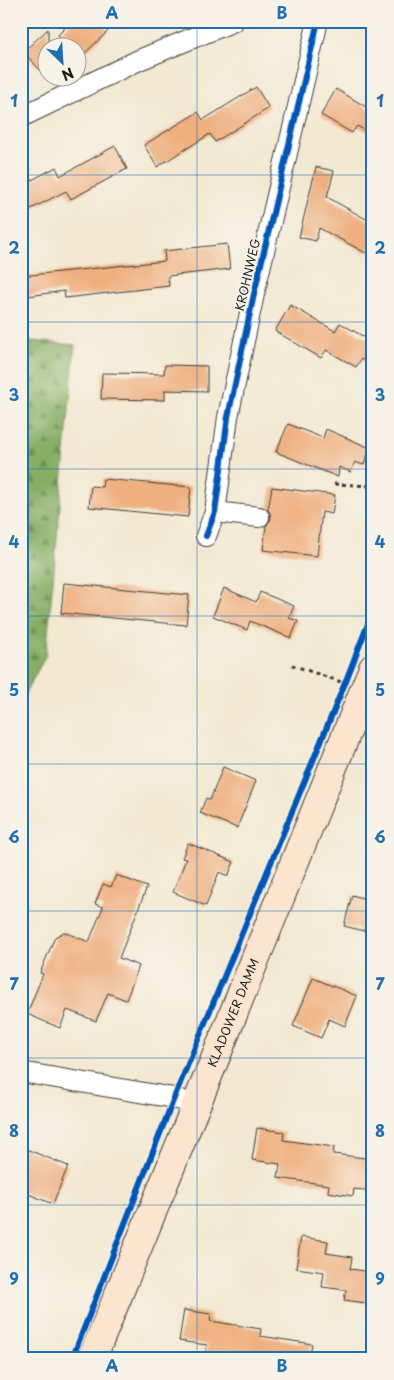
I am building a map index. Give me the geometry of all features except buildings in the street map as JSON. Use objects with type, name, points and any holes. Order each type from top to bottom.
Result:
[{"type":"main road","name":"KLADOWER DAMM","points":[[92,1359],[197,1105],[373,668]]},
{"type":"street","points":[[21,117],[139,60],[234,21]]},
{"type":"street","name":"KROHNWEG","points":[[206,536],[215,512],[228,417],[254,294],[318,21]]},
{"type":"street","points":[[215,512],[259,517]]},
{"type":"street","points":[[21,1072],[174,1098],[197,1105]]},
{"type":"path","points":[[334,484],[373,486]]},
{"type":"path","points":[[292,665],[345,683]]},
{"type":"green space","points":[[21,340],[75,345],[46,655],[21,701]]},
{"type":"cycle path","points":[[206,536],[215,512],[228,417],[254,294],[318,21]]},
{"type":"cycle path","points":[[72,1359],[174,1098],[373,611]]}]
